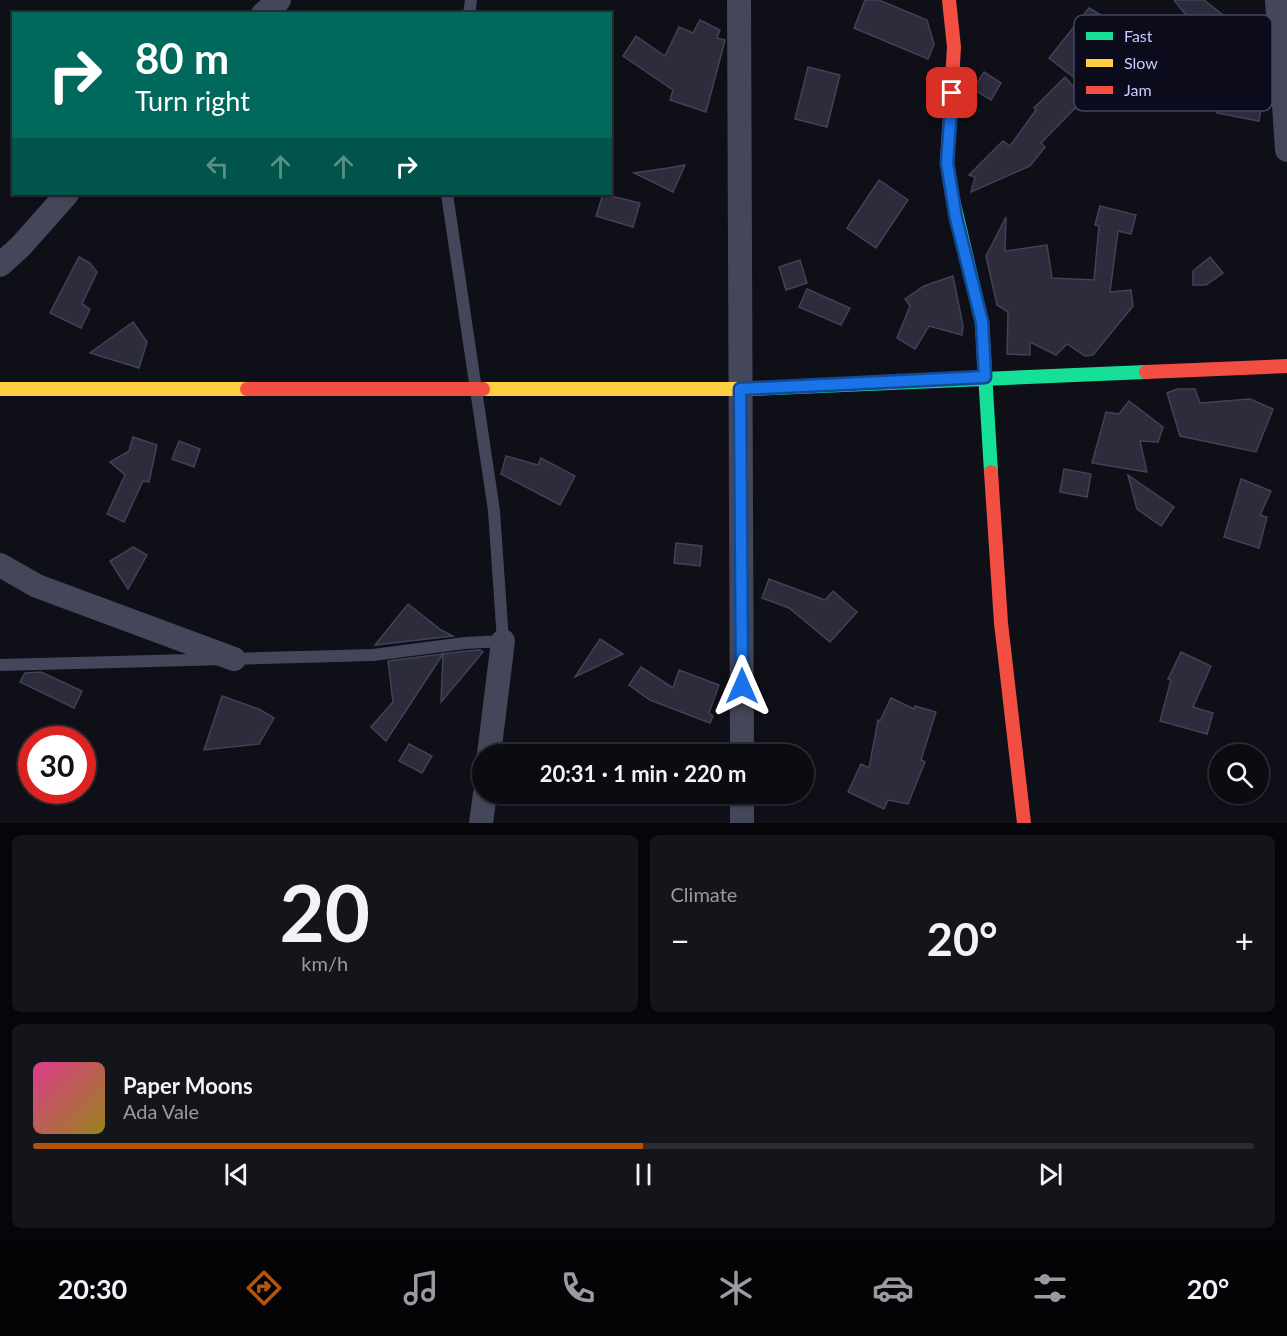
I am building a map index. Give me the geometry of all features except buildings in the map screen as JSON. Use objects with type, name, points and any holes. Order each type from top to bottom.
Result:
[{"type":"street","points":[[265,12],[279,0]]},
{"type":"street","points":[[739,0],[742,744]]},
{"type":"street","points":[[948,0],[954,47],[947,163],[956,218],[982,322],[1000,623],[1024,823]]},
{"type":"street","points":[[1277,0],[1287,150]]},
{"type":"street","points":[[0,265],[21,246],[66,195]]},
{"type":"street","points":[[0,389],[740,389],[1287,366]]},
{"type":"street","points":[[0,565],[37,586],[234,658]]},
{"type":"street","points":[[490,744],[503,641]]},
{"type":"street","points":[[481,823],[484,804]]},
{"type":"street","points":[[742,804],[742,823]]},
{"type":"lane","points":[[0,665],[374,656],[465,643],[503,641],[494,511],[474,389],[447,195]]},
{"type":"traffic: fast","points":[[952,195],[982,323],[991,472]]},
{"type":"traffic: fast","points":[[751,389],[1146,372]]},
{"type":"traffic: slow","points":[[0,389],[247,389]]},
{"type":"traffic: slow","points":[[483,389],[751,389]]},
{"type":"traffic: jam","points":[[949,0],[954,47],[947,163],[952,195]]},
{"type":"traffic: jam","points":[[1146,372],[1287,366]]},
{"type":"traffic: jam","points":[[247,389],[483,389]]},
{"type":"traffic: jam","points":[[991,472],[1001,623],[1024,823]]},
{"type":"route","points":[[742,686],[740,389],[985,377],[982,322],[971,270],[956,218],[947,163],[952,93]]}]
